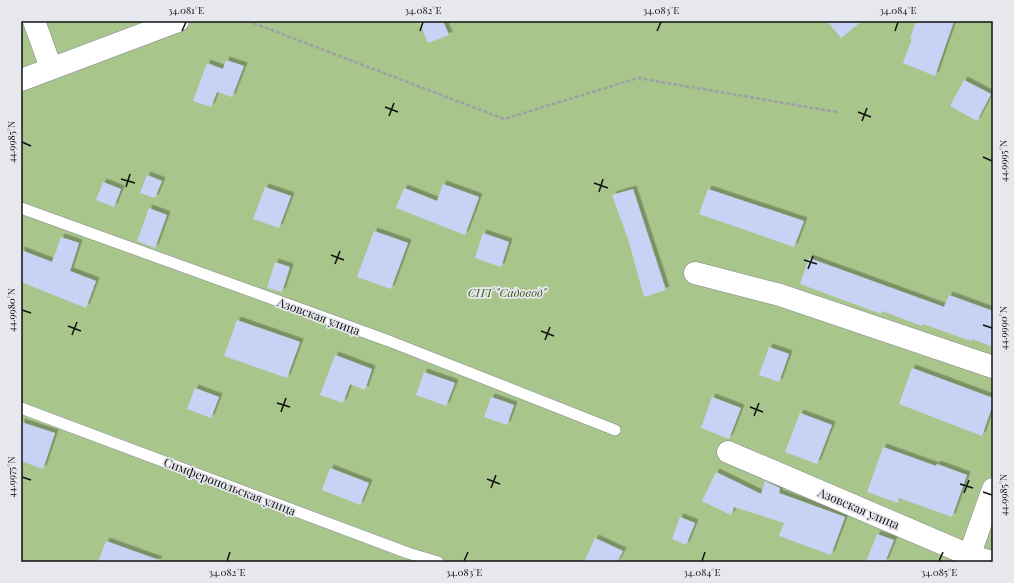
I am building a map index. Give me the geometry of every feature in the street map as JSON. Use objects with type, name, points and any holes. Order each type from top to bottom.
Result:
[{"type":"street","points":[[34,21],[51,68]]},
{"type":"street","points":[[21,80],[178,21]]},
{"type":"street","points":[[695,274],[780,295],[993,367]]},
{"type":"street","name":"Азовская улица","points":[[728,452],[968,559],[991,562]]},
{"type":"street","points":[[968,559],[993,489]]},
{"type":"lane","name":"Азовская улица","points":[[21,208],[389,341],[615,430]]},
{"type":"lane","name":"Симферопольская улица","points":[[21,408],[408,553],[438,562]]},
{"type":"path","points":[[248,21],[504,119],[638,78],[837,112]]},
{"type":"green space","name":"СНТ \"Садовод\"","points":[[21,21],[993,21],[993,562],[21,562]]},
{"type":"building","points":[[419,21],[443,21],[449,35],[428,43]]},
{"type":"building","points":[[827,21],[862,21],[841,38]]},
{"type":"building","points":[[916,21],[954,21],[935,76],[903,63],[912,39],[910,39]]},
{"type":"building","points":[[226,60],[244,66],[232,97],[217,92],[211,107],[193,101],[207,63],[223,69]]},
{"type":"building","points":[[964,80],[991,94],[977,121],[950,106]]},
{"type":"building","points":[[147,175],[162,181],[155,198],[140,193]]},
{"type":"building","points":[[103,182],[121,189],[114,207],[96,200]]},
{"type":"building","points":[[443,184],[479,197],[465,235],[396,208],[404,188],[437,201]]},
{"type":"building","points":[[265,187],[291,196],[279,228],[253,219]]},
{"type":"building","points":[[633,189],[666,290],[644,297],[628,239],[612,195]]},
{"type":"building","points":[[708,189],[804,221],[794,247],[699,214]]},
{"type":"building","points":[[149,208],[167,215],[155,248],[137,241]]},
{"type":"building","points":[[374,231],[408,243],[391,289],[357,277]]},
{"type":"building","points":[[483,233],[509,242],[501,267],[475,258]]},
{"type":"building","points":[[61,237],[79,243],[70,271],[96,281],[86,308],[21,282],[21,250],[52,262]]},
{"type":"building","points":[[809,258],[944,307],[949,295],[993,311],[993,347],[923,324],[922,326],[882,311],[881,314],[800,284]]},
{"type":"building","points":[[275,262],[290,267],[282,292],[267,288]]},
{"type":"building","points":[[237,320],[300,342],[287,378],[224,356]]},
{"type":"building","points":[[769,347],[789,354],[779,382],[759,375]]},
{"type":"building","points":[[335,355],[372,369],[365,390],[350,384],[343,403],[320,395]]},
{"type":"building","points":[[912,368],[993,398],[993,404],[982,436],[899,404]]},
{"type":"building","points":[[424,372],[455,383],[446,406],[416,395]]},
{"type":"building","points":[[195,388],[219,397],[211,418],[187,409]]},
{"type":"building","points":[[491,397],[514,405],[507,425],[484,417]]},
{"type":"building","points":[[712,397],[741,408],[729,439],[701,428]]},
{"type":"building","points":[[800,413],[832,425],[817,464],[785,452]]},
{"type":"building","points":[[21,422],[55,433],[43,469],[21,461]]},
{"type":"building","points":[[883,447],[936,466],[937,464],[967,475],[952,517],[899,498],[898,503],[867,492]]},
{"type":"building","points":[[330,468],[369,483],[360,505],[322,490]]},
{"type":"building","points":[[716,472],[761,494],[765,481],[780,488],[779,493],[845,517],[831,555],[779,536],[784,523],[734,507],[731,515],[702,501]]},
{"type":"building","points":[[680,517],[695,523],[686,545],[672,539]]},
{"type":"building","points":[[877,534],[894,540],[885,562],[866,562]]},
{"type":"building","points":[[595,538],[623,551],[617,562],[584,562]]},
{"type":"building","points":[[106,541],[159,560],[158,562],[98,562]]}]
